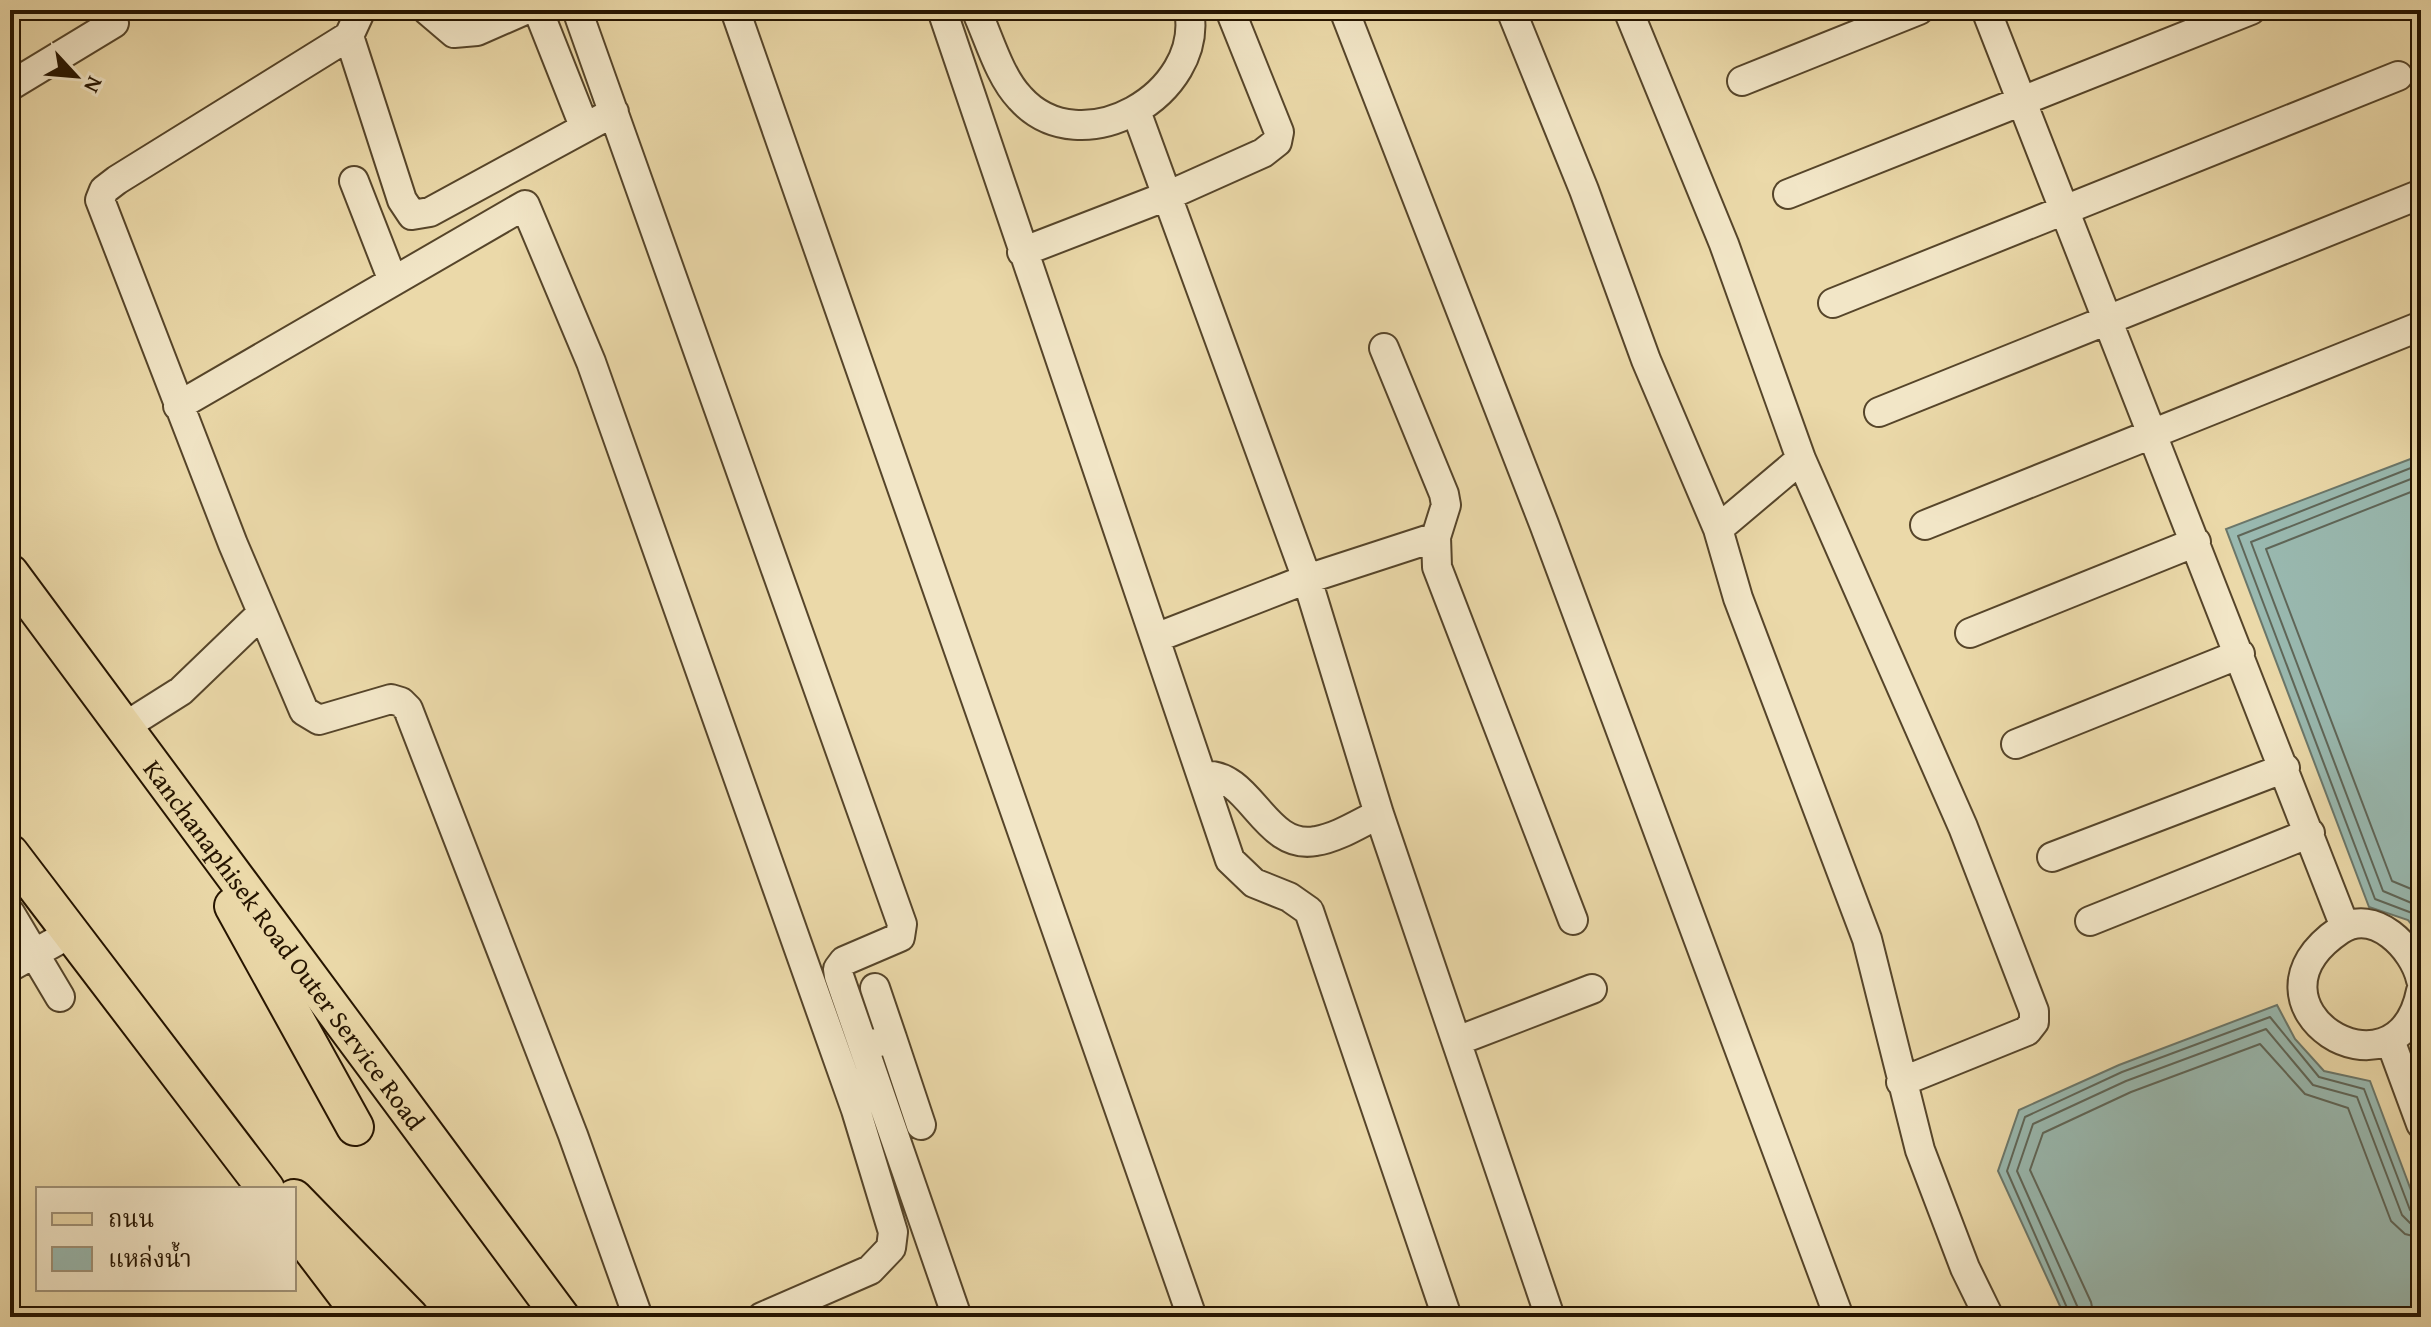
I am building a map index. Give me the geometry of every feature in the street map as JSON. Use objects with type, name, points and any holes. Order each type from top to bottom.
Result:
[{"type":"main road","name":"Kanchanaphisek Road Outer Service Road","points":[[10,573],[561,1317]]},
{"type":"main road","points":[[165,782],[355,1127]]},
{"type":"main road","points":[[14,868],[71,933],[264,1187]]},
{"type":"main road","points":[[196,1097],[283,1187]]},
{"type":"main road","points":[[296,1200],[410,1317]]},
{"type":"main road","points":[[296,1229],[363,1317]]},
{"type":"street","points":[[361,10],[349,36],[104,190],[100,200],[178,406],[262,613],[308,716],[319,720],[391,699],[401,702],[408,709],[573,1135],[631,1315]]},
{"type":"street","points":[[427,10],[442,27],[454,33],[477,31],[525,10]]},
{"type":"street","points":[[538,10],[584,126]]},
{"type":"street","points":[[577,10],[902,924],[900,937],[844,961],[838,969],[957,1317]]},
{"type":"street","points":[[735,10],[1192,1317]]},
{"type":"street","points":[[942,10],[1022,252],[1158,637],[1217,825],[1237,869],[1254,883],[1289,897],[1309,911],[1447,1317]]},
{"type":"street","points":[[976,10],[1020,99],[1035,109],[1076,126],[1108,122],[1136,111],[1170,80],[1192,31],[1189,10]]},
{"type":"street","points":[[1022,252],[1167,196],[1263,153],[1279,138],[1230,10]]},
{"type":"street","points":[[1344,10],[1544,524],[1839,1317]]},
{"type":"street","points":[[1511,10],[1584,190],[1646,360],[1718,529],[1738,598],[1867,939],[1920,1150],[1965,1268],[1989,1317]]},
{"type":"street","points":[[1628,10],[1724,244],[1801,459],[1963,827],[2034,1011],[2034,1022],[2027,1031],[1901,1082]]},
{"type":"street","points":[[1742,81],[1919,10]]},
{"type":"street","points":[[1986,10],[2345,927]]},
{"type":"street","points":[[1788,194],[2251,10]]},
{"type":"street","points":[[10,86],[114,23]]},
{"type":"street","points":[[349,36],[402,200],[412,215],[430,212],[509,166],[614,112]]},
{"type":"street","points":[[1833,303],[2398,76]]},
{"type":"street","points":[[1136,111],[1307,579],[1379,814],[1550,1317]]},
{"type":"street","points":[[509,166],[591,362],[856,1110],[893,1232],[891,1248],[870,1270],[762,1317]]},
{"type":"street","points":[[354,181],[393,281]]},
{"type":"street","points":[[1879,412],[2421,194]]},
{"type":"street","points":[[178,406],[525,205]]},
{"type":"street","points":[[1925,525],[2421,326]]},
{"type":"street","points":[[1384,348],[1444,494],[1446,505],[1436,537],[1437,567],[1573,920]]},
{"type":"street","points":[[1718,529],[1801,459]]},
{"type":"street","points":[[1158,637],[1307,579],[1436,537]]},
{"type":"street","points":[[1970,633],[2196,542]]},
{"type":"street","points":[[124,727],[181,691],[262,613]]},
{"type":"street","points":[[2016,744],[2240,654]]},
{"type":"street","points":[[2052,857],[2285,768]]},
{"type":"street","points":[[1204,776],[1218,775],[1229,780],[1265,819],[1301,840],[1316,841],[1379,814]]},
{"type":"street","points":[[2090,921],[2310,833]]},
{"type":"street","points":[[10,913],[60,997]]},
{"type":"street","points":[[2421,980],[2417,962],[2404,943],[2384,930],[2345,927],[2319,944],[2307,964],[2302,987],[2307,1010],[2320,1029],[2340,1042],[2363,1046],[2390,1040],[2405,1028],[2418,1008],[2421,991]]},
{"type":"street","points":[[10,967],[71,933]]},
{"type":"street","points":[[875,988],[921,1125]]},
{"type":"street","points":[[1457,1041],[1592,989]]},
{"type":"street","points":[[863,1047],[892,1038]]},
{"type":"street","points":[[2390,1040],[2421,1124]]},
{"type":"water","points":[[2421,455],[2421,936],[2408,920],[2369,907],[2226,529]]},
{"type":"water","points":[[2277,1005],[2295,1039],[2324,1071],[2370,1081],[2421,1217],[2421,1317],[2065,1317],[1998,1171],[2019,1110],[2119,1065]]}]
